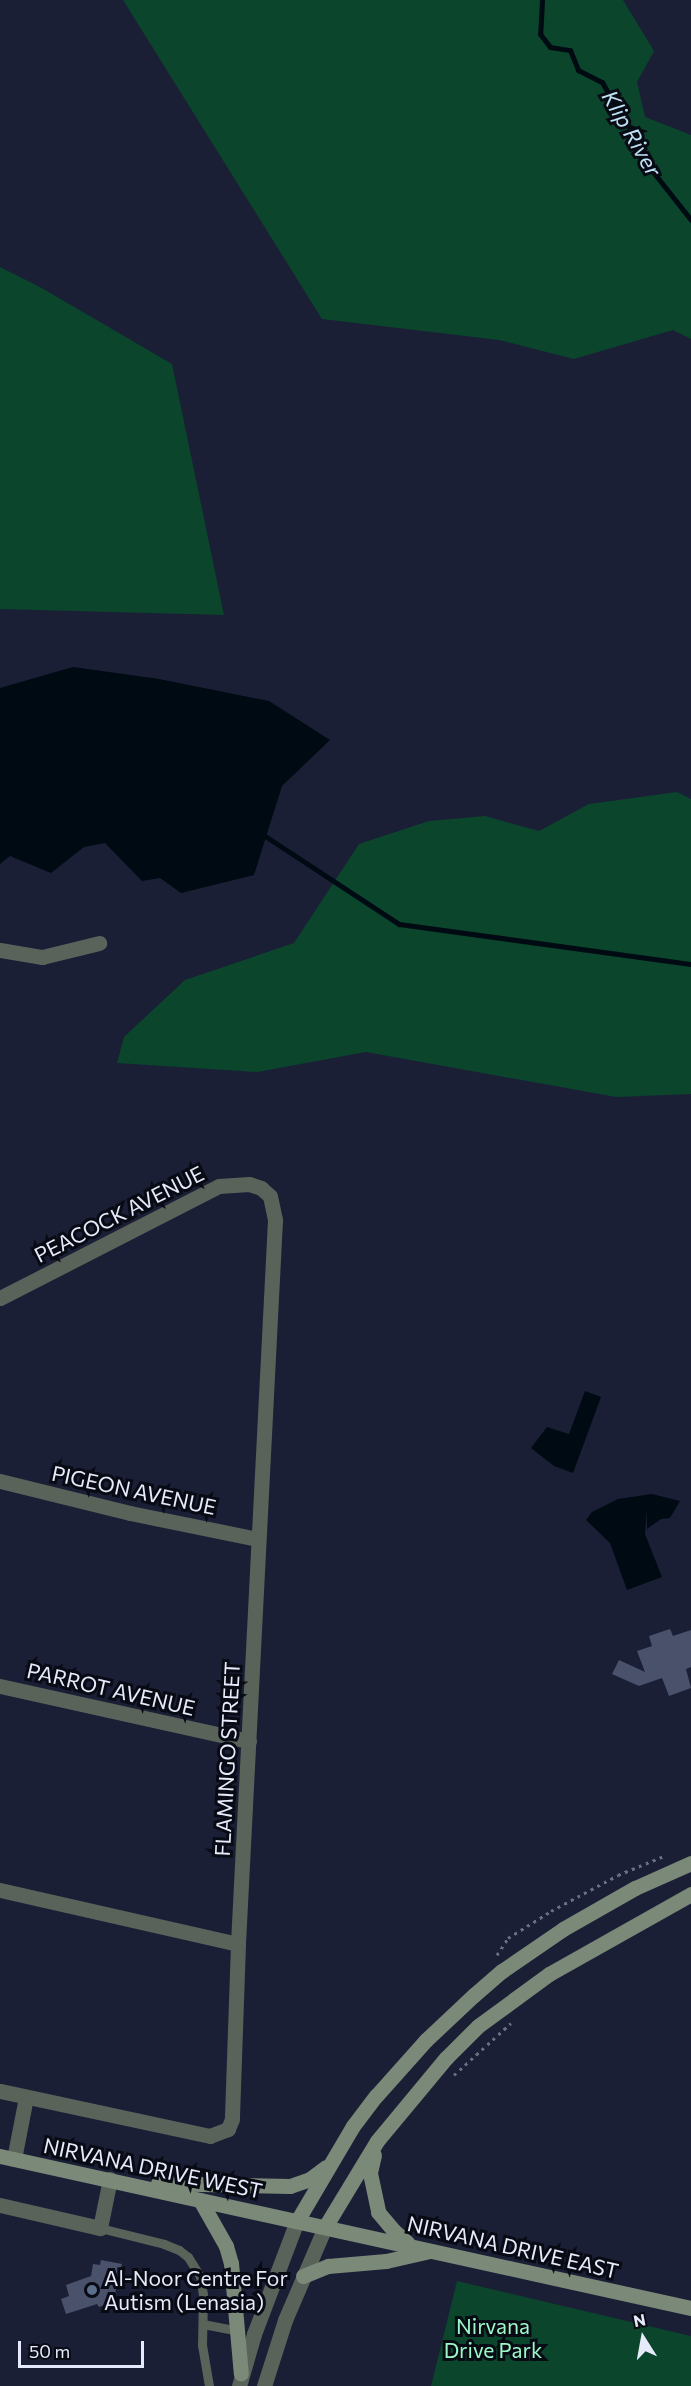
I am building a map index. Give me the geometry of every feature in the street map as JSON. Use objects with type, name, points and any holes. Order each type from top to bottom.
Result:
[{"type":"main road","points":[[297,2221],[353,2126],[410,2057],[502,1971],[604,1904],[691,1863]]},
{"type":"main road","points":[[325,2227],[377,2141],[440,2065],[478,2026],[549,1974],[691,1894]]},
{"type":"main road","points":[[377,2141],[370,2173],[378,2212],[393,2231],[413,2246]]},
{"type":"main road","name":"NIRVANA DRIVE WEST","points":[[7,2158],[325,2227]]},
{"type":"main road","points":[[134,2184],[290,2186],[310,2179],[331,2163]]},
{"type":"main road","points":[[200,2200],[226,2246],[234,2282],[240,2380]]},
{"type":"main road","name":"NIRVANA DRIVE EAST","points":[[325,2227],[691,2308]]},
{"type":"main road","points":[[303,2276],[331,2265],[386,2260],[430,2251]]},
{"type":"street","points":[[0,950],[42,957],[99,943]]},
{"type":"street","name":"PEACOCK AVENUE","points":[[0,1298],[219,1186],[234,1183],[261,1188]]},
{"type":"street","name":"FLAMINGO STREET","points":[[26,2097],[210,2136],[228,2129],[235,2107],[238,1944],[275,1220],[270,1196],[261,1188]]},
{"type":"street","name":"PIGEON AVENUE","points":[[0,1480],[130,1513],[258,1539]]},
{"type":"street","name":"PARROT AVENUE","points":[[0,1686],[249,1741]]},
{"type":"street","points":[[0,1890],[238,1944]]},
{"type":"street","points":[[0,2091],[26,2097],[7,2158]]},
{"type":"street","points":[[0,2205],[100,2228],[110,2179]]},
{"type":"street","points":[[240,2380],[297,2221]]},
{"type":"street","points":[[264,2386],[285,2320],[325,2227]]},
{"type":"lane","points":[[100,2228],[164,2244],[179,2250],[188,2257],[200,2276],[203,2294],[202,2345],[209,2386]]},
{"type":"lane","points":[[203,2324],[238,2331]]},
{"type":"path","points":[[452,2078],[516,2020]]},
{"type":"green space","points":[[123,0],[623,0],[654,51],[637,82],[645,117],[691,135],[691,339],[673,330],[574,359],[499,340],[322,319]]},
{"type":"green space","points":[[0,267],[40,287],[172,364],[224,615],[0,609]]},
{"type":"green space","points":[[677,792],[691,799],[691,1094],[616,1097],[366,1052],[257,1072],[117,1063],[124,1037],[185,980],[294,943],[359,844],[429,821],[485,816],[539,831],[589,804]]},
{"type":"green space","name":"Nirvana Drive Park","points":[[457,2281],[691,2336],[691,2386],[431,2386]]},
{"type":"shaded area","points":[[73,667],[159,679],[269,701],[330,740],[282,786],[254,875],[181,893],[160,878],[142,881],[105,843],[84,847],[51,873],[10,856],[0,864],[0,688]]},
{"type":"shaded area","points":[[585,1391],[601,1397],[573,1473],[554,1466],[531,1448],[547,1427],[569,1434]]},
{"type":"shaded area","points":[[652,1494],[680,1501],[670,1518],[661,1519],[647,1529],[647,1509],[645,1534],[662,1577],[627,1590],[610,1543],[586,1520],[592,1512],[618,1499]]},
{"type":"building","points":[[670,1629],[673,1636],[691,1630],[691,1667],[686,1669],[691,1688],[669,1696],[662,1678],[639,1686],[612,1674],[619,1660],[645,1672],[637,1651],[652,1646],[649,1636]]},
{"type":"building","name":"Al-Noor Centre For Autism (Lenasia)","points":[[101,2260],[122,2264],[113,2302],[99,2307],[97,2304],[66,2314],[61,2299],[69,2296],[66,2285],[91,2276],[93,2264],[100,2265]]},
{"type":"waterway","name":"Klip River","points":[[542,0],[540,34],[550,47],[570,50],[578,70],[602,82],[621,116],[641,144],[646,163],[691,220]]},
{"type":"waterway","points":[[262,834],[399,924],[691,964]]},
{"type":"place","name":"Al-Noor Centre For Autism (Lenasia)","points":[[92,2290]]}]
